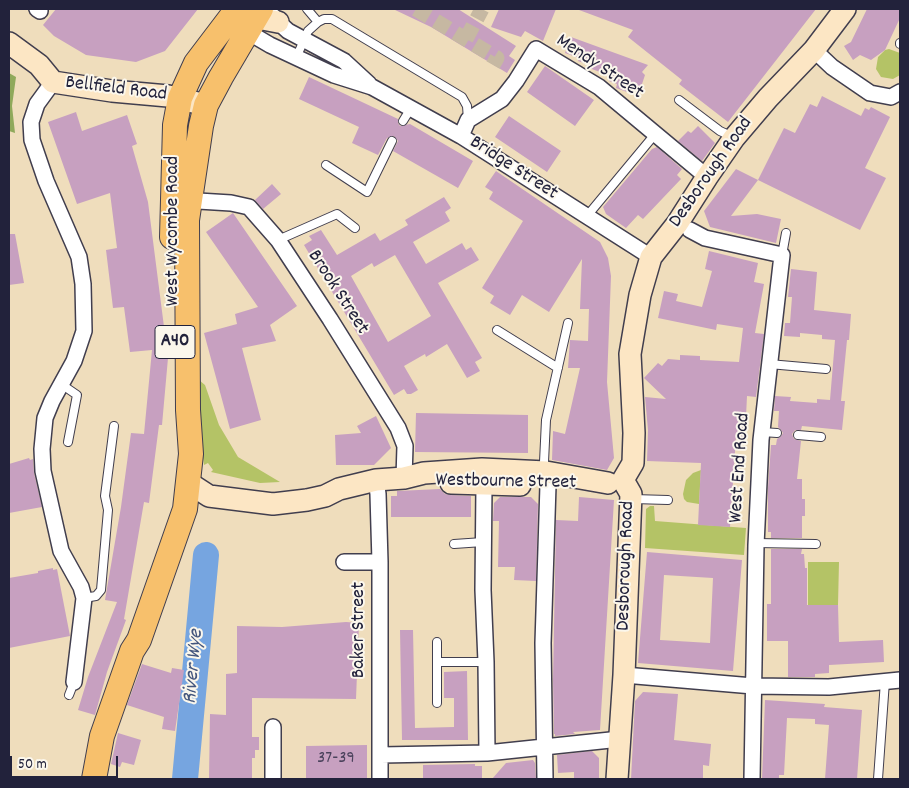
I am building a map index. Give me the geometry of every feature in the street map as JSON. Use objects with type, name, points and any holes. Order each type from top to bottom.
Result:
[{"type":"main road","name":"A40","points":[[180,98],[196,64],[253,17]]},
{"type":"main road","name":"A40","points":[[206,105],[253,17]]},
{"type":"main road","name":"West Wycombe Road","points":[[94,779],[102,736],[132,651],[139,640],[185,509],[189,483],[191,454],[188,410],[188,220],[181,200],[175,125],[180,98]]},
{"type":"main road","name":"West Wycombe Road","points":[[181,200],[206,105]]},
{"type":"street","points":[[818,53],[845,9]]},
{"type":"street","points":[[818,53],[854,9]]},
{"type":"street","name":"Bridge Street","points":[[253,17],[288,31],[344,61],[372,87],[407,115],[461,136],[651,257]]},
{"type":"street","name":"Bridge Street","points":[[253,17],[296,58],[334,75],[372,87]]},
{"type":"street","name":"Bellfield Road","points":[[9,43],[38,65],[53,82],[112,91],[168,96],[206,105]]},
{"type":"street","name":"Mendy Street","points":[[468,120],[502,99],[536,50],[599,87],[707,176]]},
{"type":"street","points":[[818,53],[832,67],[870,93],[891,97],[900,92]]},
{"type":"street","name":"Desborough Road","points":[[617,779],[624,675],[621,487],[632,463],[633,456],[634,433],[630,354],[640,295],[651,257],[678,224],[707,176],[734,138],[768,98],[818,53]]},
{"type":"street","points":[[53,82],[37,104],[31,122],[32,140],[46,182],[79,257],[84,306],[84,331],[80,345],[45,418],[42,444],[43,470],[61,551],[81,587],[84,598],[71,688]]},
{"type":"street","points":[[461,136],[468,120]]},
{"type":"street","name":"Brook Street","points":[[181,200],[231,203],[249,207],[278,240],[398,428],[406,446],[404,478]]},
{"type":"street","points":[[690,230],[705,238],[782,255]]},
{"type":"street","name":"West End Road","points":[[752,779],[756,543],[762,432],[782,255]]},
{"type":"street","name":"Westbourne Street","points":[[189,483],[209,496],[273,504],[325,496],[339,489],[376,480],[404,478],[424,473],[482,469],[547,479],[621,487]]},
{"type":"street","name":"Westbourne Street","points":[[404,478],[422,482],[484,485],[547,479]]},
{"type":"street","points":[[545,779],[543,643],[547,479]]},
{"type":"street","name":"Baker Street","points":[[376,480],[380,562],[380,779]]},
{"type":"street","points":[[484,485],[483,590],[487,753]]},
{"type":"street","points":[[344,562],[380,562]]},
{"type":"street","points":[[624,675],[753,686],[829,687],[893,680]]},
{"type":"street","points":[[273,727],[273,779]]},
{"type":"street","points":[[381,754],[487,753],[620,739]]},
{"type":"lane","points":[[307,9],[318,22]]},
{"type":"lane","points":[[296,58],[308,31],[324,19],[332,19],[459,95],[467,106],[468,120]]},
{"type":"lane","points":[[679,100],[720,131],[734,138]]},
{"type":"lane","points":[[587,216],[656,133]]},
{"type":"lane","points":[[326,165],[367,192],[392,141]]},
{"type":"lane","points":[[278,240],[337,214],[355,228]]},
{"type":"lane","points":[[782,255],[786,233]]},
{"type":"lane","points":[[547,479],[544,462],[546,420],[568,322]]},
{"type":"lane","points":[[497,330],[558,368]]},
{"type":"lane","points":[[769,364],[826,369]]},
{"type":"lane","points":[[61,384],[78,395],[68,442]]},
{"type":"lane","points":[[84,598],[96,596],[101,590],[108,510],[105,496],[114,426]]},
{"type":"lane","points":[[762,432],[777,433]]},
{"type":"lane","points":[[798,435],[820,436]]},
{"type":"lane","points":[[621,487],[668,500]]},
{"type":"lane","points":[[756,543],[816,544]]},
{"type":"lane","points":[[454,544],[483,549]]},
{"type":"lane","points":[[437,703],[438,642]]},
{"type":"lane","points":[[438,662],[486,662]]},
{"type":"lane","points":[[878,779],[893,680]]},
{"type":"green space","points":[[889,49],[900,53],[900,75],[893,79],[881,77],[876,69],[878,57],[885,50]]},
{"type":"green space","points":[[9,73],[16,77],[12,106],[15,133],[9,131]]},
{"type":"green space","points":[[199,380],[205,385],[219,425],[238,457],[280,482],[260,483],[211,472],[213,470],[208,463],[204,465],[201,444]]},
{"type":"green space","points":[[701,470],[699,504],[687,502],[683,494],[686,480],[693,473]]},
{"type":"green space","points":[[654,506],[655,521],[746,528],[744,555],[645,548],[646,509]]},
{"type":"green space","points":[[808,562],[839,562],[838,605],[808,605]]},
{"type":"building","points":[[56,9],[198,9],[165,51],[136,62],[86,55],[54,36],[43,25]]},
{"type":"building","points":[[393,9],[458,9],[516,46],[509,56],[515,60],[507,73],[431,27]]},
{"type":"building","points":[[499,9],[556,9],[543,41],[525,31],[521,37],[491,27]]},
{"type":"building","points":[[579,9],[816,9],[728,122],[679,84],[682,80],[628,37],[633,30]]},
{"type":"building","points":[[867,9],[900,9],[900,18],[885,50],[871,60],[860,55],[853,60],[844,46],[851,42]]},
{"type":"building","points":[[571,37],[648,65],[642,72],[645,75],[638,96],[616,88],[617,84],[609,81],[611,76],[589,68],[590,65],[578,61],[579,58],[565,53]]},
{"type":"building","points":[[545,66],[594,100],[575,126],[527,92]]},
{"type":"building","points":[[309,77],[398,119],[400,126],[410,124],[473,161],[458,188],[393,151],[398,141],[394,136],[387,138],[378,155],[352,143],[359,127],[299,99]]},
{"type":"building","points":[[822,96],[861,116],[865,108],[869,110],[871,107],[890,117],[865,168],[886,178],[860,230],[758,180],[784,128],[795,133],[810,104],[817,107]]},
{"type":"building","points":[[76,112],[82,131],[127,115],[137,144],[132,146],[148,202],[168,358],[162,425],[159,425],[149,503],[144,502],[124,619],[126,620],[107,672],[95,715],[78,710],[88,677],[117,602],[105,600],[121,507],[131,433],[144,434],[152,350],[130,352],[124,307],[113,308],[106,250],[117,248],[110,193],[77,204],[48,122]]},
{"type":"building","points":[[509,116],[561,151],[547,172],[495,137]]},
{"type":"building","points":[[698,126],[715,143],[702,161],[678,141],[688,131],[691,133]]},
{"type":"building","points":[[657,147],[682,169],[677,175],[681,179],[643,219],[638,215],[626,228],[606,214],[603,207],[652,149]]},
{"type":"building","points":[[736,169],[758,180],[731,216],[757,214],[781,219],[776,243],[710,227],[704,211]]},
{"type":"building","points":[[496,171],[600,242],[608,258],[611,276],[607,382],[614,458],[607,470],[552,460],[553,431],[565,434],[580,368],[568,368],[570,340],[588,341],[589,309],[580,309],[582,259],[549,312],[522,295],[510,315],[490,303],[494,296],[482,288],[523,221],[489,199],[493,192],[485,187]]},
{"type":"building","points":[[272,184],[281,194],[263,209],[255,200]]},
{"type":"building","points":[[444,197],[451,208],[445,212],[450,221],[413,242],[426,264],[462,243],[466,250],[471,247],[479,260],[438,283],[482,358],[475,362],[480,371],[467,378],[447,344],[426,357],[425,354],[404,366],[418,390],[407,394],[404,389],[394,395],[304,245],[312,240],[309,236],[321,230],[337,255],[375,233],[380,241],[408,225],[405,220]],"holes":[[[395,255],[431,316],[388,342],[351,276],[372,263],[374,267]]]},
{"type":"building","points":[[233,213],[297,306],[270,325],[276,341],[242,348],[261,420],[230,429],[204,333],[237,324],[235,314],[258,307],[206,232]]},
{"type":"building","points":[[9,234],[15,234],[24,283],[9,285]]},
{"type":"building","points":[[709,251],[758,263],[754,282],[764,284],[755,333],[764,334],[756,397],[747,396],[745,438],[736,437],[730,527],[698,525],[701,463],[647,461],[648,430],[645,397],[666,399],[644,378],[658,363],[662,366],[668,359],[680,360],[680,355],[700,356],[700,360],[739,362],[743,328],[717,324],[716,330],[658,318],[664,291],[678,294],[676,301],[702,307],[712,271],[705,269]]},
{"type":"building","points":[[791,269],[817,272],[814,310],[851,314],[841,401],[845,401],[842,430],[802,426],[801,430],[795,430],[792,434],[794,439],[801,441],[797,479],[802,479],[802,499],[805,499],[805,516],[802,516],[802,538],[771,538],[771,532],[768,532],[768,488],[771,445],[776,445],[777,439],[783,433],[778,427],[779,411],[774,411],[775,396],[791,397],[790,401],[817,403],[817,399],[830,400],[835,340],[822,339],[822,335],[800,333],[800,337],[784,336],[785,323],[790,323],[792,297],[788,297]]},
{"type":"building","points":[[416,413],[528,415],[528,453],[415,452]]},
{"type":"building","points":[[376,416],[391,448],[374,465],[336,465],[335,435],[361,433],[357,426]]},
{"type":"building","points":[[29,458],[30,460],[33,459],[34,473],[42,507],[9,513],[9,464]]},
{"type":"building","points":[[440,489],[445,494],[471,496],[471,517],[391,517],[391,496],[397,496],[397,491]]},
{"type":"building","points":[[500,497],[531,497],[538,504],[536,581],[514,580],[515,567],[498,567],[499,521],[493,521],[494,503]]},
{"type":"building","points":[[579,497],[614,500],[600,730],[573,732],[575,734],[555,736],[553,680],[556,520],[578,521]]},
{"type":"building","points":[[771,549],[802,549],[801,554],[804,554],[805,568],[807,568],[807,605],[838,605],[839,642],[883,640],[884,662],[829,665],[829,673],[815,674],[815,677],[788,677],[788,641],[767,641],[767,604],[771,604]]},
{"type":"building","points":[[647,552],[742,560],[733,671],[638,663]],"holes":[[[664,575],[713,578],[710,643],[660,640]]]},
{"type":"building","points":[[53,568],[53,570],[57,569],[70,636],[9,648],[9,578],[38,573],[38,571]]},
{"type":"building","points":[[346,622],[359,623],[356,699],[252,698],[252,737],[259,737],[259,750],[255,750],[255,758],[252,758],[252,779],[209,779],[210,714],[226,715],[226,674],[237,673],[237,626],[282,627]]},
{"type":"building","points":[[400,630],[413,630],[415,728],[454,727],[454,698],[444,698],[444,672],[467,671],[468,740],[402,740]]},
{"type":"building","points":[[142,664],[171,673],[172,668],[184,670],[175,731],[162,729],[164,717],[127,705]]},
{"type":"building","points":[[643,692],[678,694],[674,740],[711,744],[709,766],[703,765],[703,779],[631,779],[635,701]]},
{"type":"building","points":[[765,700],[825,704],[824,707],[862,710],[857,779],[825,779],[829,725],[815,724],[815,719],[787,718],[784,775],[779,775],[779,779],[762,779]]},
{"type":"building","points":[[118,733],[141,740],[134,765],[122,762],[120,767],[111,764]]},
{"type":"building","points":[[367,745],[367,779],[306,779],[306,746]]},
{"type":"building","points":[[592,751],[599,758],[599,779],[574,779],[574,772],[558,773],[557,755]]},
{"type":"building","points":[[533,760],[535,763],[536,779],[492,779],[506,763]]},
{"type":"building","points":[[475,764],[475,766],[482,766],[482,779],[423,779],[423,765]]},
{"type":"waterway","name":"River Wye","points":[[185,779],[206,555]]},
{"type":"tunnel","points":[[416,9],[497,58],[493,65]]},
{"type":"tunnel","points":[[466,39],[482,9]]}]
